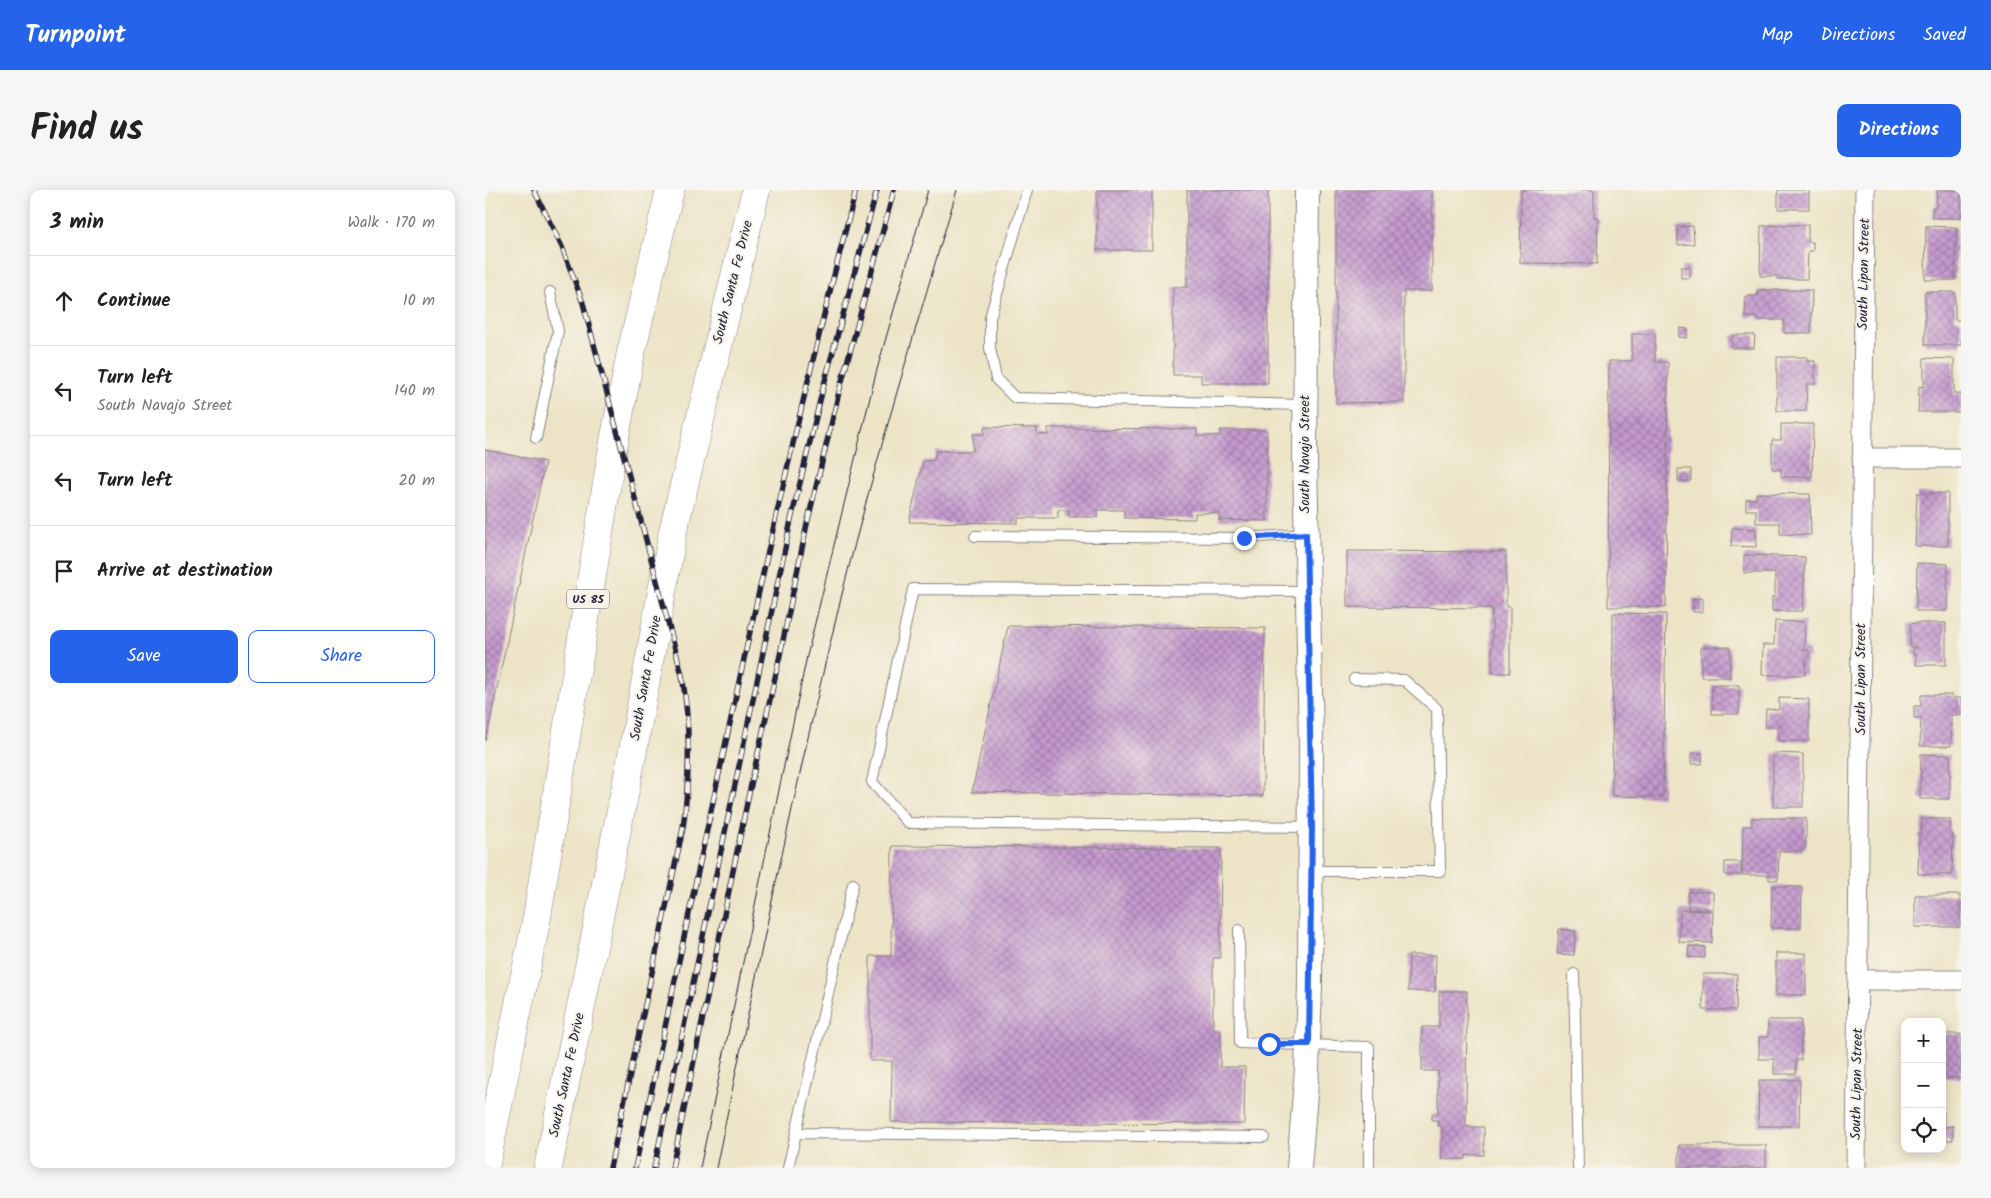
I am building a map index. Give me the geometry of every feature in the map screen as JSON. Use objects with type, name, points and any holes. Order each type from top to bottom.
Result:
[{"type":"highway","points":[[645,294],[660,190]]},
{"type":"highway","name":"US 85","points":[[485,1168],[538,908],[611,458],[630,357],[669,190]]},
{"type":"highway","name":"South Santa Fe Drive","points":[[547,1168],[631,761],[673,531],[756,190]]},
{"type":"street","name":"South Navajo Street","points":[[1299,1168],[1309,1044],[1312,827],[1306,534],[1307,190]]},
{"type":"street","name":"South Lipan Street","points":[[1856,1168],[1865,190]]},
{"type":"street","points":[[1862,458],[1961,458]]},
{"type":"street","points":[[1859,980],[1961,980]]},
{"type":"lane","points":[[1027,190],[990,318],[990,348],[996,379],[1015,398],[1305,405]]},
{"type":"lane","points":[[536,438],[558,330],[550,292]]},
{"type":"lane","points":[[975,536],[1244,538],[1306,534]]},
{"type":"lane","points":[[1307,591],[913,589],[873,782],[909,823],[1312,827]]},
{"type":"lane","points":[[1311,871],[1440,871],[1437,709],[1404,680],[1354,679]]},
{"type":"lane","points":[[787,1168],[853,884]]},
{"type":"lane","points":[[1239,930],[1240,1044],[1309,1044],[1369,1047],[1369,1168]]},
{"type":"lane","points":[[1574,974],[1578,1168]]},
{"type":"lane","points":[[795,1133],[1264,1137]]},
{"type":"building","points":[[1097,190],[1152,190],[1152,250],[1097,250]]},
{"type":"building","points":[[1187,190],[1268,190],[1268,383],[1201,383],[1201,375],[1173,375],[1173,287],[1187,287]]},
{"type":"building","points":[[1336,190],[1432,190],[1432,291],[1404,291],[1404,402],[1336,403]]},
{"type":"building","points":[[1521,190],[1594,190],[1594,217],[1598,218],[1597,264],[1520,263]]},
{"type":"building","points":[[1778,190],[1809,190],[1809,209],[1778,209]]},
{"type":"building","points":[[1937,190],[1961,190],[1961,218],[1932,218],[1933,207],[1936,207]]},
{"type":"building","points":[[1808,225],[1808,242],[1813,242],[1813,251],[1808,251],[1807,279],[1777,279],[1777,276],[1760,276],[1761,226]]},
{"type":"building","points":[[1693,226],[1694,244],[1678,245],[1677,227]]},
{"type":"building","points":[[1926,226],[1956,227],[1955,280],[1925,280]]},
{"type":"building","points":[[1681,267],[1690,267],[1690,278],[1681,278]]},
{"type":"building","points":[[1758,290],[1812,290],[1811,333],[1784,333],[1784,320],[1758,320],[1758,317],[1745,317],[1746,296],[1758,296]]},
{"type":"building","points":[[1925,292],[1955,292],[1955,320],[1961,320],[1961,345],[1925,345]]},
{"type":"building","points":[[1680,328],[1688,329],[1687,338],[1679,337]]},
{"type":"building","points":[[1632,334],[1655,334],[1655,362],[1668,362],[1666,607],[1608,607],[1609,361],[1632,361]]},
{"type":"building","points":[[1732,335],[1755,335],[1754,348],[1732,348]]},
{"type":"building","points":[[1777,357],[1807,357],[1807,361],[1815,361],[1815,384],[1807,384],[1806,411],[1777,411]]},
{"type":"building","points":[[1924,358],[1954,359],[1954,393],[1961,394],[1961,412],[1918,412],[1919,386],[1924,387]]},
{"type":"building","points":[[1781,424],[1813,424],[1812,477],[1781,477],[1781,469],[1772,469],[1772,440],[1781,440]]},
{"type":"building","points":[[984,427],[1037,428],[1037,434],[1048,435],[1048,428],[1197,429],[1197,436],[1220,436],[1220,430],[1267,430],[1267,521],[1219,520],[1219,513],[1195,513],[1195,519],[1124,518],[1124,510],[1098,510],[1098,517],[1069,517],[1069,510],[1058,510],[1058,518],[1018,518],[1018,523],[909,522],[923,461],[934,460],[936,451],[973,451],[973,434],[984,434]]},
{"type":"building","points":[[485,450],[545,462],[486,740],[485,740]]},
{"type":"building","points":[[1678,469],[1691,469],[1691,481],[1678,481]]},
{"type":"building","points":[[1756,493],[1810,494],[1811,535],[1780,534],[1780,523],[1756,523],[1756,510],[1746,510],[1746,499],[1756,499]]},
{"type":"building","points":[[1917,493],[1948,493],[1948,546],[1915,546]]},
{"type":"building","points":[[1732,528],[1756,529],[1756,547],[1731,546]]},
{"type":"building","points":[[1347,551],[1506,552],[1506,607],[1510,607],[1510,673],[1492,673],[1492,608],[1347,607]]},
{"type":"building","points":[[1744,555],[1805,557],[1803,611],[1772,611],[1772,597],[1775,597],[1775,573],[1744,573]]},
{"type":"building","points":[[1917,563],[1948,564],[1947,611],[1916,611]]},
{"type":"building","points":[[1703,598],[1703,612],[1693,612],[1693,599]]},
{"type":"building","points":[[1613,613],[1666,614],[1663,797],[1612,796]]},
{"type":"building","points":[[1775,621],[1805,622],[1804,650],[1809,650],[1809,658],[1806,658],[1805,675],[1762,675],[1763,645],[1774,645]]},
{"type":"building","points":[[1946,623],[1946,665],[1916,665],[1916,655],[1913,655],[1913,649],[1916,649],[1916,647],[1910,647],[1910,624]]},
{"type":"building","points":[[1008,626],[1265,628],[1263,796],[972,792]]},
{"type":"building","points":[[1701,647],[1730,647],[1730,677],[1701,677]]},
{"type":"building","points":[[1712,685],[1739,685],[1739,714],[1712,714]]},
{"type":"building","points":[[1921,695],[1952,695],[1952,698],[1961,698],[1961,715],[1951,715],[1951,746],[1920,746],[1921,718],[1914,718],[1914,706],[1921,706]]},
{"type":"building","points":[[1779,698],[1809,699],[1809,741],[1778,741],[1778,727],[1765,727],[1766,709],[1779,710]]},
{"type":"building","points":[[1691,753],[1702,753],[1702,764],[1691,764]]},
{"type":"building","points":[[1773,753],[1803,754],[1803,807],[1773,807]]},
{"type":"building","points":[[1921,754],[1950,755],[1950,799],[1920,799]]},
{"type":"building","points":[[1752,818],[1806,818],[1806,848],[1803,848],[1803,851],[1779,851],[1778,880],[1769,880],[1769,875],[1742,875],[1743,826],[1752,826]]},
{"type":"building","points":[[1922,819],[1950,819],[1950,834],[1953,834],[1952,875],[1918,874],[1919,834],[1921,834]]},
{"type":"building","points":[[892,846],[1221,848],[1220,958],[1213,958],[1213,1030],[1221,1030],[1220,1067],[1245,1067],[1244,1124],[891,1122],[892,1061],[870,1061],[870,956],[891,956]]},
{"type":"building","points":[[1725,862],[1741,862],[1741,875],[1725,875]]},
{"type":"building","points":[[1772,886],[1802,887],[1801,928],[1771,928]]},
{"type":"building","points":[[1688,892],[1713,892],[1713,909],[1688,909]]},
{"type":"building","points":[[1915,895],[1960,895],[1960,927],[1915,927]]},
{"type":"building","points":[[1680,910],[1713,911],[1712,943],[1679,942]]},
{"type":"building","points":[[1559,929],[1576,931],[1574,955],[1557,954]]},
{"type":"building","points":[[1689,946],[1705,947],[1705,958],[1688,957]]},
{"type":"building","points":[[1776,953],[1806,953],[1806,995],[1776,995]]},
{"type":"building","points":[[1409,955],[1436,955],[1435,992],[1408,991]]},
{"type":"building","points":[[1703,974],[1737,974],[1736,1010],[1703,1010]]},
{"type":"building","points":[[1439,991],[1467,991],[1466,1124],[1467,1127],[1484,1127],[1484,1155],[1466,1155],[1466,1159],[1442,1159],[1442,1126],[1438,1126],[1438,1120],[1432,1120],[1432,1114],[1438,1114],[1438,1071],[1422,1071],[1422,1027],[1439,1027]]},
{"type":"building","points":[[1768,1020],[1801,1020],[1801,1060],[1796,1060],[1796,1074],[1774,1074],[1774,1059],[1759,1059],[1759,1037],[1768,1037]]},
{"type":"building","points":[[1946,1034],[1961,1034],[1961,1078],[1946,1078]]},
{"type":"building","points":[[1759,1080],[1800,1080],[1799,1126],[1758,1126]]},
{"type":"building","points":[[1953,1126],[1953,1140],[1946,1140],[1946,1127]]},
{"type":"building","points":[[1679,1145],[1766,1145],[1766,1168],[1679,1168]]},
{"type":"tram line","points":[[700,1168],[807,656],[876,373],[928,190]]},
{"type":"tram line","points":[[716,1168],[792,809],[842,594],[883,442],[957,190]]},
{"type":"railway","points":[[534,190],[562,247],[583,303],[682,675],[687,714],[688,770],[683,828],[610,1168]]},
{"type":"railway","points":[[635,1168],[767,555],[795,433],[856,190]]},
{"type":"railway","points":[[654,1168],[791,520],[823,388],[877,190]]},
{"type":"railway","points":[[672,1168],[748,798],[807,524],[839,392],[894,190]]},
{"type":"route","points":[[1244,538],[1306,534],[1312,827],[1309,1044],[1269,1044]]}]
